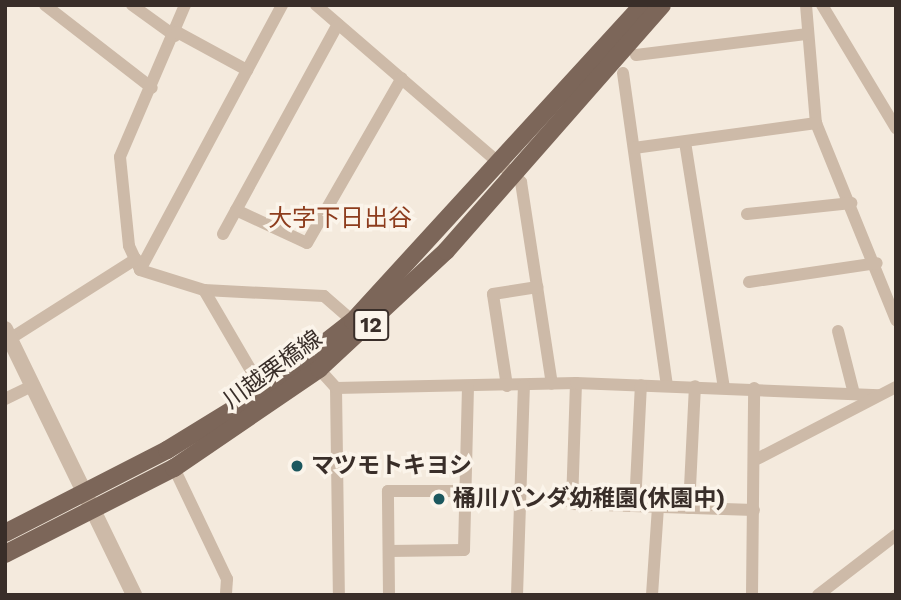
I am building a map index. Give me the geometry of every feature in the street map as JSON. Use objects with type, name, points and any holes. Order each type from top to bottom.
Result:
[{"type":"main road","name":"川越栗橋線","points":[[5,533],[174,468],[319,369],[410,288],[642,5]]},
{"type":"main road","name":"川越栗橋線","points":[[5,554],[262,391],[353,321],[507,170],[662,5]]},
{"type":"street","points":[[45,5],[152,88]]},
{"type":"street","points":[[132,5],[176,34],[247,70]]},
{"type":"street","points":[[138,265],[120,157],[176,34],[185,5]]},
{"type":"street","points":[[134,595],[7,337],[138,265],[282,5]]},
{"type":"street","points":[[316,5],[521,181],[552,384]]},
{"type":"street","points":[[806,5],[806,34],[816,123],[877,263],[896,320]]},
{"type":"street","points":[[822,5],[896,128]]},
{"type":"street","points":[[223,234],[338,24]]},
{"type":"street","points":[[636,55],[806,34]]},
{"type":"street","points":[[623,72],[667,385]]},
{"type":"street","points":[[236,210],[307,243],[402,78]]},
{"type":"street","points":[[634,148],[816,123]]},
{"type":"street","points":[[685,142],[724,387]]},
{"type":"street","points":[[747,215],[851,203]]},
{"type":"street","points":[[749,282],[877,263]]},
{"type":"street","points":[[138,265],[204,290],[324,296],[353,321]]},
{"type":"street","points":[[507,386],[493,294],[537,287]]},
{"type":"street","points":[[204,290],[262,391]]},
{"type":"street","points":[[838,331],[854,394]]},
{"type":"street","points":[[319,369],[336,388],[340,595]]},
{"type":"street","points":[[336,388],[468,388],[576,383],[879,395]]},
{"type":"street","points":[[576,383],[572,505],[754,510]]},
{"type":"street","points":[[517,595],[524,385]]},
{"type":"street","points":[[635,506],[641,385]]},
{"type":"street","points":[[5,399],[32,386]]},
{"type":"street","points":[[689,508],[695,386]]},
{"type":"street","points":[[757,459],[896,387]]},
{"type":"street","points":[[389,551],[464,550],[468,388]]},
{"type":"street","points":[[752,595],[757,459],[754,388]]},
{"type":"street","points":[[174,468],[227,579],[226,595]]},
{"type":"street","points":[[389,595],[388,491],[464,491]]},
{"type":"street","points":[[652,595],[658,507]]},
{"type":"street","points":[[822,594],[896,535]]},
{"type":"place","name":"マツモトキヨシ","points":[[297,466]]},
{"type":"place","name":"桶川パンダ幼稚園(休園中)","points":[[439,499]]},
{"type":"district","name":"大字下日出谷","points":[[340,219]]}]
